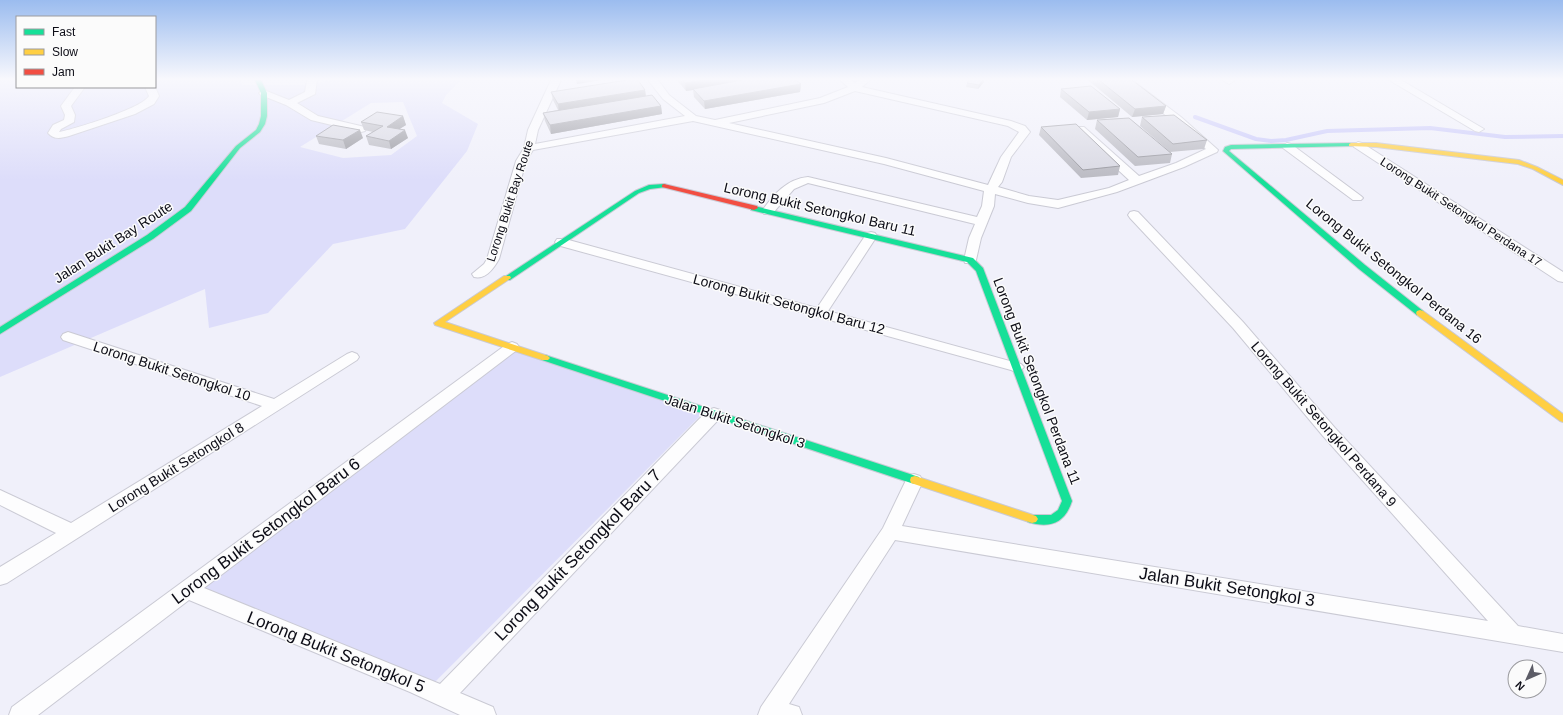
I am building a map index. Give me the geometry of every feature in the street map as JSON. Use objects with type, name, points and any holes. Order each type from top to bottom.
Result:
[{"type":"street","points":[[69,113],[69,122],[57,127],[53,133],[58,135],[69,133],[127,113]]},
{"type":"street","name":"Jalan Bukit Bay Route","points":[[0,331],[150,237],[188,209],[238,147],[258,131],[262,124],[264,113]]},
{"type":"street","points":[[308,113],[320,120],[362,130]]},
{"type":"street","name":"Lorong Bukit Bay Route","points":[[479,274],[489,266],[493,259],[521,160],[529,148],[533,130],[540,113]]},
{"type":"street","points":[[687,113],[693,118]]},
{"type":"street","points":[[715,123],[764,113]]},
{"type":"street","points":[[964,113],[1010,124],[1021,128],[1025,132],[1006,157],[996,182],[990,190],[988,206],[975,238],[970,260]]},
{"type":"street","points":[[529,148],[693,118],[886,161],[990,190],[1058,204],[1113,190],[1180,165],[1213,150],[1170,113]]},
{"type":"street","points":[[1452,113],[1479,129]]},
{"type":"street","points":[[1078,128],[1097,143],[1137,181]]},
{"type":"street","name":"Lorong Bukit Setongkol Perdana 17","points":[[1358,145],[1563,278]]},
{"type":"street","points":[[1287,146],[1376,145],[1519,162],[1535,168],[1563,183]]},
{"type":"street","points":[[1287,146],[1357,198]]},
{"type":"street","name":"Lorong Bukit Setongkol Perdana 16","points":[[1287,146],[1227,148],[1226,151],[1407,303],[1453,339],[1526,390],[1563,419]]},
{"type":"street","points":[[768,211],[793,183],[800,180],[808,180],[982,222]]},
{"type":"street","name":"Lorong Bukit Setongkol Baru 11","points":[[561,242],[637,192],[649,187],[664,186],[970,260]]},
{"type":"street","name":"Lorong Bukit Setongkol Perdana 9","points":[[1134,215],[1238,325],[1329,432],[1512,634]]},
{"type":"street","points":[[820,313],[871,236]]},
{"type":"street","name":"Lorong Bukit Setongkol Baru 12","points":[[561,242],[1016,367]]},
{"type":"street","name":"Jalan Bukit Setongkol 3","points":[[561,242],[438,323],[1032,519],[1046,521],[1057,518],[1064,512],[1067,501]]},
{"type":"street","name":"Lorong Bukit Setongkol Perdana 11","points":[[970,260],[980,270],[1067,501]]},
{"type":"street","name":"Lorong Bukit Setongkol 10","points":[[68,337],[276,405]]},
{"type":"street","name":"Lorong Bukit Setongkol Baru 6","points":[[20,715],[512,347]]},
{"type":"street","name":"Lorong Bukit Setongkol 8","points":[[0,577],[352,357]]},
{"type":"street","name":"Lorong Bukit Setongkol Baru 7","points":[[443,696],[714,414]]},
{"type":"street","points":[[778,713],[890,532],[914,481]]},
{"type":"street","points":[[0,497],[72,532]]},
{"type":"street","name":"Jalan Bukit Setongkol 3","points":[[890,532],[1563,643]]},
{"type":"street","name":"Lorong Bukit Setongkol 5","points":[[187,590],[443,696],[485,715]]},
{"type":"shaded area","points":[[0,113],[354,113],[300,147],[343,158],[391,155],[417,136],[408,113],[460,113],[478,124],[467,151],[405,229],[333,244],[268,313],[209,328],[205,289],[0,377]]},
{"type":"shaded area","points":[[508,343],[708,408],[428,689],[185,582]]},
{"type":"building","points":[[375,113],[403,116],[387,127],[405,130],[389,141],[366,136],[383,126],[361,122]]},
{"type":"building","points":[[543,113],[618,113],[550,125]]},
{"type":"building","points":[[1174,115],[1207,140],[1173,144],[1142,117]]},
{"type":"building","points":[[1129,118],[1172,154],[1138,157],[1097,120]]},
{"type":"building","points":[[1076,124],[1120,166],[1083,170],[1041,127]]},
{"type":"building","points":[[333,125],[360,130],[343,140],[316,136]]},
{"type":"waterway","points":[[1195,117],[1256,139],[1271,141],[1286,140],[1327,131],[1430,128],[1505,137],[1563,136]]},
{"type":"traffic: fast","points":[[0,331],[150,237],[188,209],[238,147],[258,131],[262,124],[264,113]]},
{"type":"traffic: fast","points":[[1351,145],[1231,147],[1227,148],[1226,151],[1362,267],[1420,313]]},
{"type":"traffic: fast","points":[[507,278],[637,192],[649,187],[664,186]]},
{"type":"traffic: fast","points":[[754,208],[970,260],[980,270],[1067,501],[1062,513],[1054,519],[1032,519]]},
{"type":"traffic: fast","points":[[545,358],[915,480]]},
{"type":"traffic: slow","points":[[1351,145],[1376,145],[1519,162],[1535,168],[1563,183]]},
{"type":"traffic: slow","points":[[507,278],[438,323],[545,358]]},
{"type":"traffic: slow","points":[[1420,313],[1563,419]]},
{"type":"traffic: slow","points":[[915,480],[1032,519]]},
{"type":"traffic: jam","points":[[664,186],[754,208]]}]
